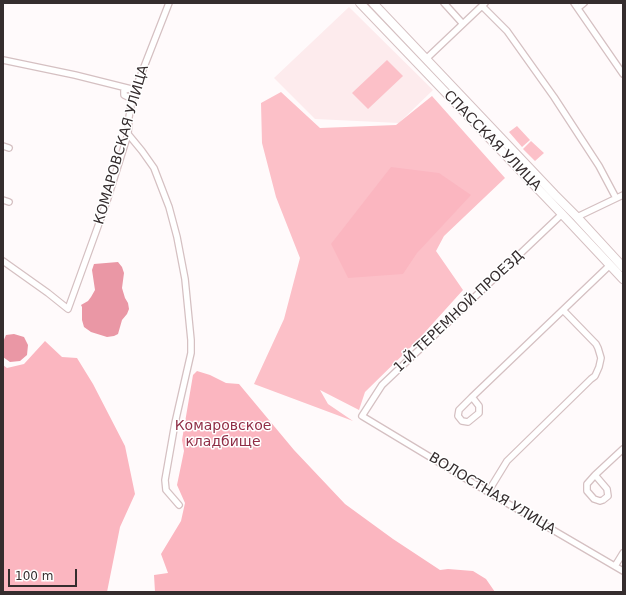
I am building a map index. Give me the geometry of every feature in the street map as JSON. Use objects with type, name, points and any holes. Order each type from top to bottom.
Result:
[{"type":"street","name":"КОМАРОВСКАЯ УЛИЦА","points":[[3,262],[48,293],[68,309],[106,204],[128,134],[133,90],[169,3]]},
{"type":"street","name":"СПАССКАЯ УЛИЦА","points":[[360,3],[623,279]]},
{"type":"street","name":"СПАССКАЯ УЛИЦА","points":[[373,3],[623,267]]},
{"type":"street","points":[[444,3],[463,24]]},
{"type":"street","points":[[584,3],[576,5],[623,74]]},
{"type":"street","points":[[426,59],[484,4],[507,31],[554,97],[599,166],[616,198]]},
{"type":"street","points":[[376,20],[383,14]]},
{"type":"street","points":[[3,60],[75,75],[133,90]]},
{"type":"street","points":[[128,134],[154,168],[169,207],[177,237],[185,279],[192,340],[191,353],[165,480],[166,490],[179,505]]},
{"type":"street","points":[[3,146],[9,148]]},
{"type":"street","points":[[577,217],[623,195]]},
{"type":"street","name":"1-Й ТЕРЕМНОЙ ПРОЕЗД","points":[[362,416],[382,384],[562,214]]},
{"type":"street","points":[[472,397],[479,406],[479,413],[468,422],[462,421],[458,416],[459,410],[472,397],[610,265]]},
{"type":"street","points":[[488,492],[507,461],[595,376],[599,367],[601,358],[596,344],[563,310]]},
{"type":"street","name":"ВОЛОСТНАЯ УЛИЦА","points":[[362,416],[623,571]]},
{"type":"street","points":[[595,475],[608,489],[608,496],[603,500],[594,499],[587,491],[587,484],[595,475],[623,448]]},
{"type":"street","points":[[615,566],[623,553]]},
{"type":"shaded area","points":[[349,7],[433,90],[399,123],[315,119],[274,78]]},
{"type":"shaded area","points":[[387,60],[403,76],[368,109],[352,93]]},
{"type":"shaded area","points":[[281,92],[320,128],[396,125],[432,96],[505,178],[444,236],[436,251],[463,290],[417,341],[365,392],[359,410],[320,390],[328,404],[353,421],[254,384],[284,319],[300,258],[276,197],[262,143],[261,103]]},
{"type":"shaded area","points":[[517,126],[530,140],[522,147],[509,132]]},
{"type":"shaded area","points":[[531,141],[544,153],[535,161],[523,149]]},
{"type":"shaded area","points":[[118,262],[124,273],[122,288],[129,309],[122,320],[118,334],[107,337],[91,332],[84,327],[81,305],[88,301],[95,290],[92,270],[94,264]]},
{"type":"shaded area","points":[[14,334],[24,337],[28,345],[27,355],[20,361],[10,362],[3,357],[3,342],[6,335]]},
{"type":"green space","points":[[391,167],[439,173],[471,195],[417,253],[403,274],[348,278],[331,244]]},
{"type":"green space","points":[[45,341],[62,357],[77,358],[93,384],[125,446],[135,494],[120,527],[107,592],[3,592],[3,365],[7,368],[24,364]]},
{"type":"green space","name":"Комаровское кладбище","points":[[197,371],[210,375],[226,383],[239,384],[294,450],[345,504],[393,539],[440,570],[448,569],[473,571],[486,579],[495,592],[155,592],[154,575],[168,573],[161,554],[181,521],[185,503],[177,485],[184,451],[182,440],[193,375]]}]
